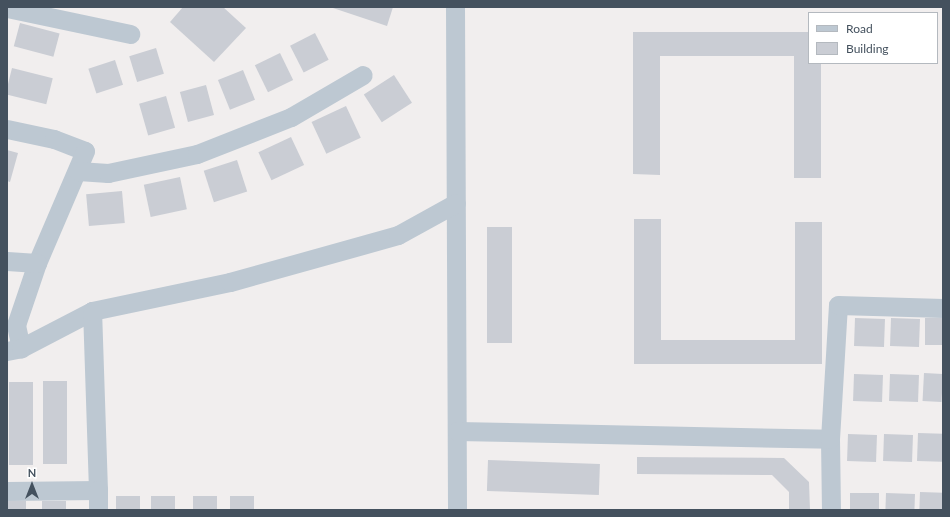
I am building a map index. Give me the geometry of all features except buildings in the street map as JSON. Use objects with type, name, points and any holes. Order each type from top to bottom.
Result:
[{"type":"street","points":[[455,7],[457,510]]},
{"type":"street","points":[[7,8],[130,34]]},
{"type":"street","points":[[78,171],[108,173],[197,154],[291,117],[363,75]]},
{"type":"street","points":[[7,129],[54,139],[85,151],[78,171],[37,263],[16,324],[14,350]]},
{"type":"street","points":[[14,350],[92,311],[230,282],[398,235],[456,203]]},
{"type":"street","points":[[7,261],[37,263]]},
{"type":"street","points":[[831,510],[830,439],[838,305],[943,308]]},
{"type":"street","points":[[92,311],[98,510]]},
{"type":"street","points":[[457,431],[830,439]]},
{"type":"street","points":[[7,491],[98,490]]}]
